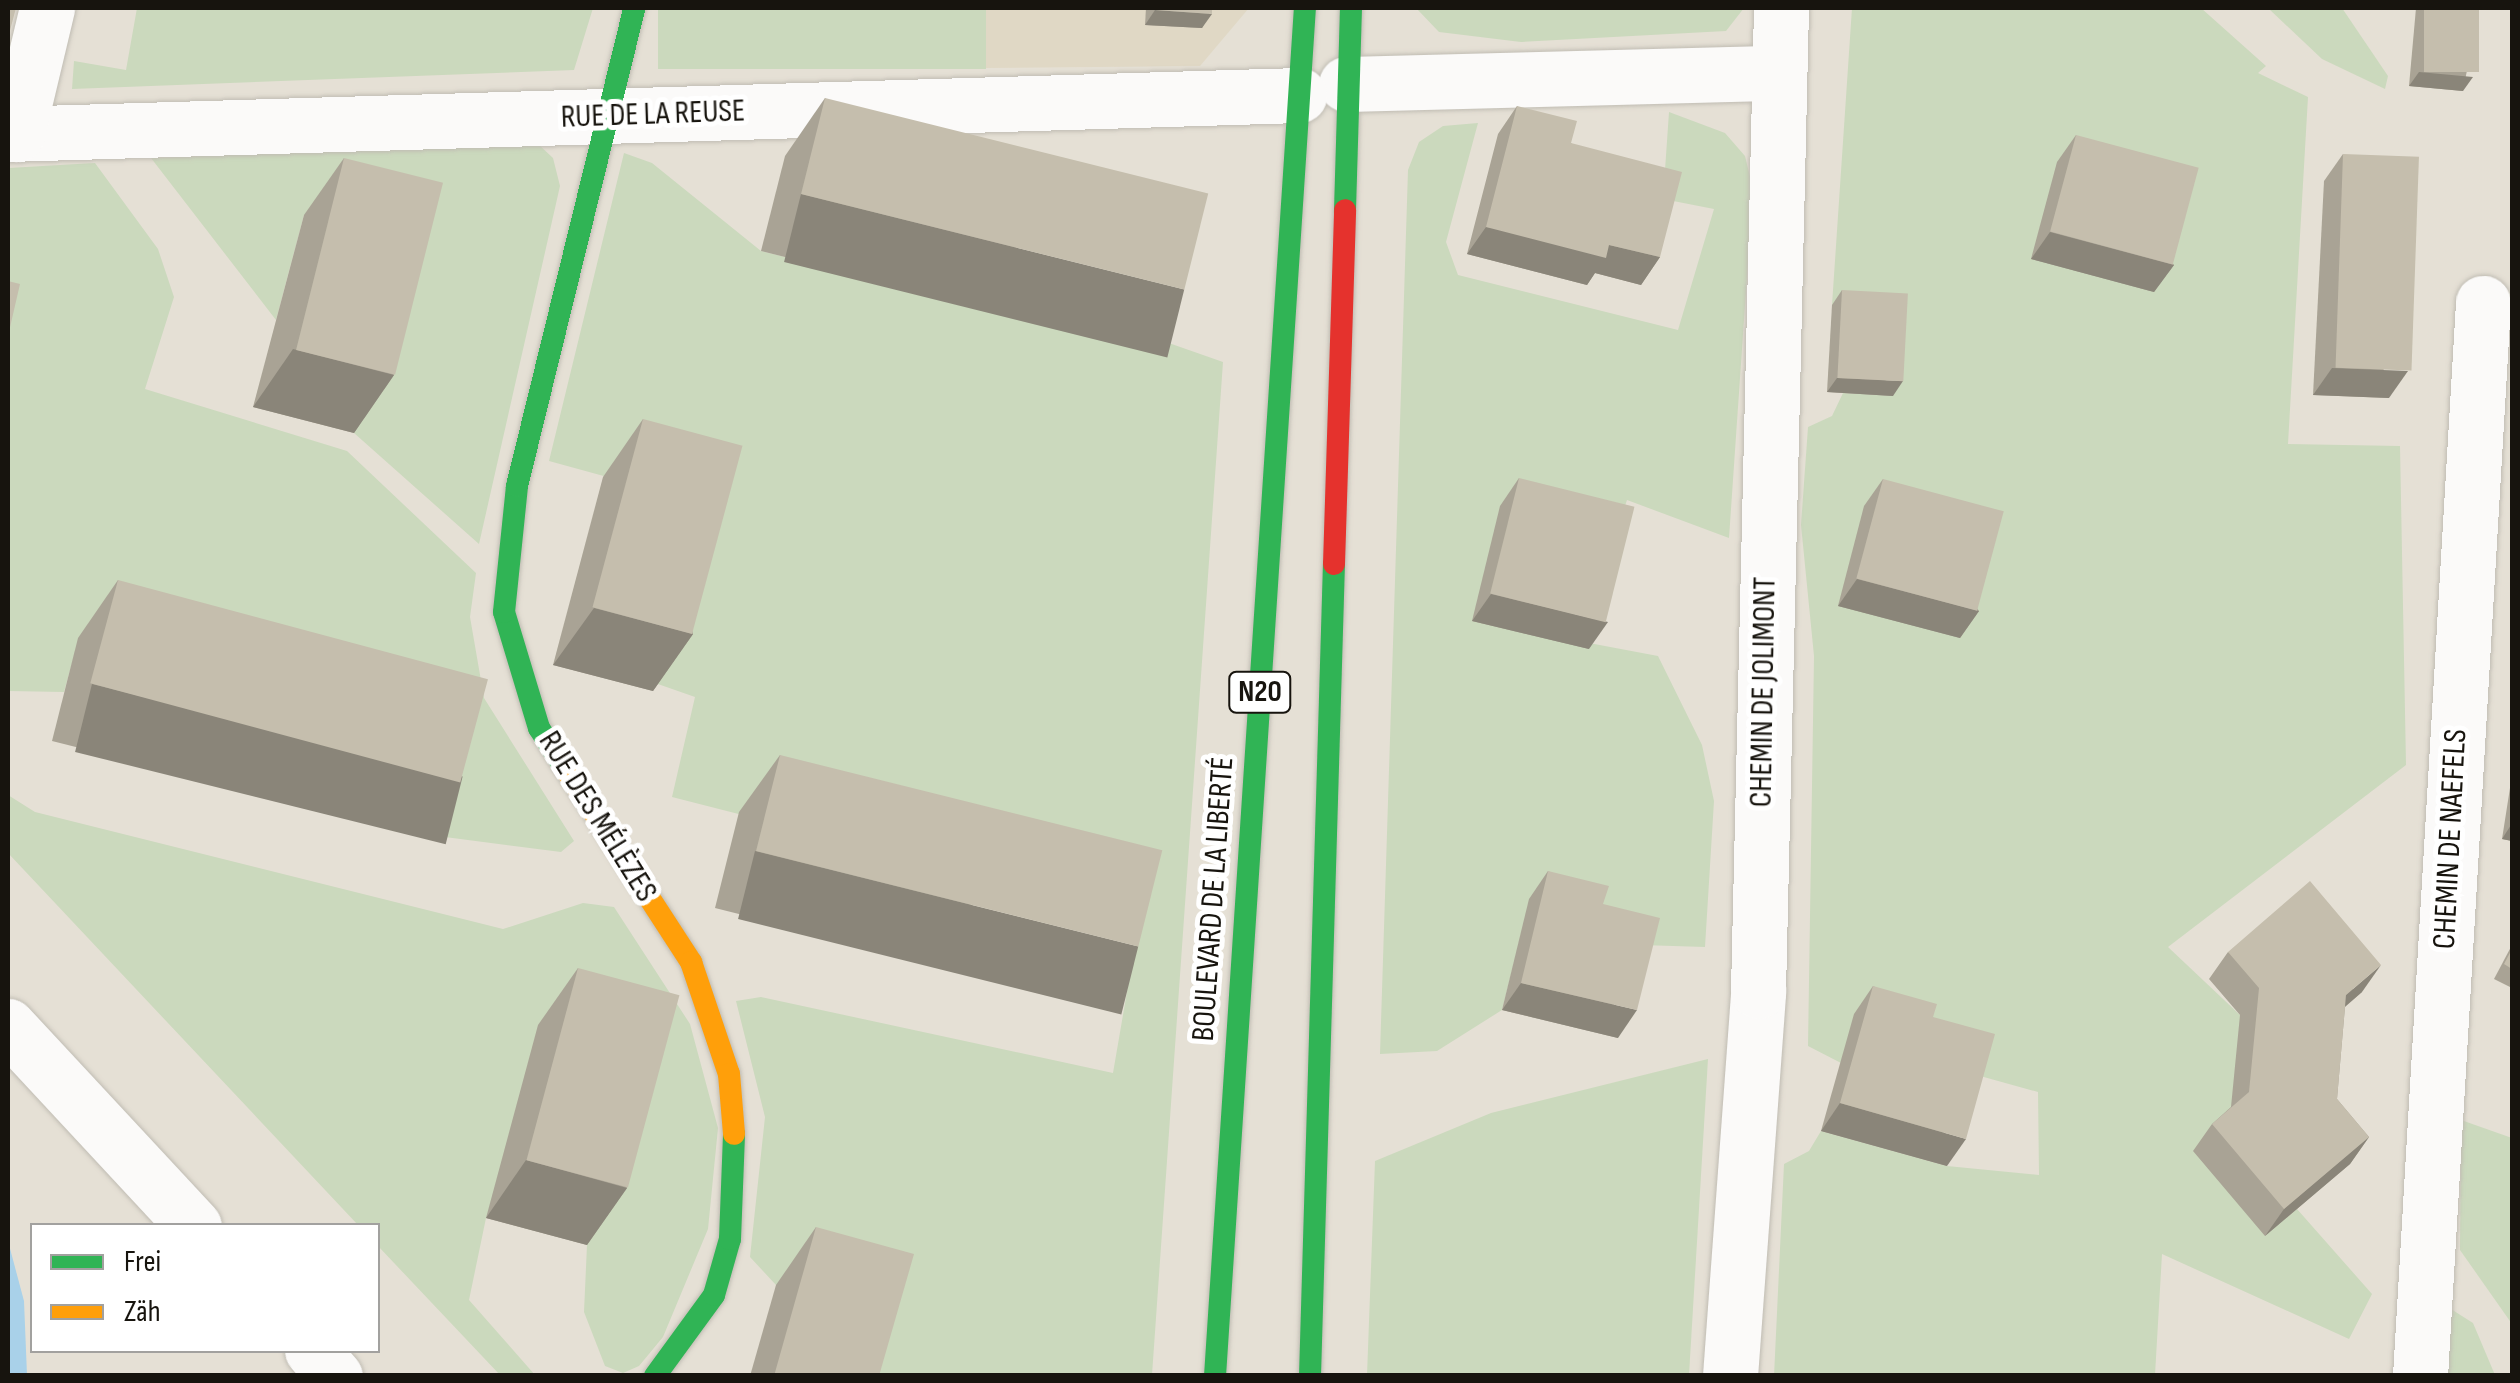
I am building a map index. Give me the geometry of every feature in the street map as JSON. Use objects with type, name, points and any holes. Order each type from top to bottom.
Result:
[{"type":"main road","name":"RUE DES MÉLÈZES","points":[[634,8],[517,486],[504,612],[539,728],[691,962],[729,1074],[737,1168],[730,1240],[714,1295],[655,1376]]},
{"type":"main road","name":"BOULEVARD DE LA LIBERTÉ","points":[[1304,8],[1322,90],[1310,1376]]},
{"type":"main road","name":"BOULEVARD DE LA LIBERTÉ","points":[[1215,1376],[1322,90],[1351,8]]},
{"type":"street","points":[[12,134],[47,8]]},
{"type":"street","name":"CHEMIN DE JOLIMONT","points":[[1730,1376],[1758,991],[1781,8]]},
{"type":"street","name":"RUE DE LA REUSE","points":[[12,134],[1067,104],[1779,72]]},
{"type":"street","name":"CHEMIN DE NAEFELS","points":[[2420,1376],[2483,303]]},
{"type":"street","points":[[8,1026],[191,1223]]},
{"type":"street","points":[[315,1353],[336,1376]]},
{"type":"shaded area","points":[[986,8],[1249,8],[1200,66],[984,68]]},
{"type":"green space","points":[[137,8],[593,8],[574,70],[72,89],[74,61],[126,70]]},
{"type":"green space","points":[[658,8],[986,8],[986,69],[658,69]]},
{"type":"green space","points":[[1416,8],[1744,8],[1726,31],[1521,42],[1439,32]]},
{"type":"green space","points":[[1852,8],[2201,8],[2266,66],[2258,73],[2308,97],[2288,444],[2400,446],[2406,765],[2168,947],[2240,1015],[2265,1235],[2297,1209],[2372,1294],[2349,1339],[2162,1254],[2155,1375],[1774,1376],[1784,1164],[1809,1151],[1821,1131],[1947,1166],[2039,1175],[2038,1092],[1973,1074],[1841,1063],[1808,1046],[1814,656],[1801,525],[1808,427],[1832,416],[1843,393],[1893,395],[1897,308],[1832,305]]},
{"type":"green space","points":[[2268,8],[2342,8],[2388,76],[2385,89],[2322,59]]},
{"type":"green space","points":[[1669,112],[1725,133],[1745,156],[1753,189],[1729,538],[1627,500],[1616,533],[1472,621],[1658,656],[1702,745],[1714,801],[1705,947],[1641,945],[1530,899],[1502,1010],[1437,1051],[1380,1054],[1408,170],[1419,142],[1443,126],[1478,123],[1446,242],[1458,275],[1678,330],[1714,209],[1663,199]]},
{"type":"green space","points":[[537,143],[553,158],[560,186],[479,544],[354,433],[403,241],[304,215],[276,320],[151,158]]},
{"type":"green space","points":[[624,153],[652,163],[761,251],[1143,347],[1146,335],[1223,362],[1152,1375],[864,1375],[873,1312],[776,1285],[750,1257],[765,1117],[736,1001],[761,997],[1113,1073],[1140,916],[672,797],[695,697],[655,683],[702,503],[549,461]]},
{"type":"green space","points":[[95,163],[158,249],[174,297],[145,389],[347,451],[476,573],[470,617],[484,698],[574,841],[561,852],[422,834],[448,734],[79,638],[64,692],[8,691],[8,168]]},
{"type":"green space","points":[[8,795],[35,812],[503,929],[583,903],[614,907],[690,1024],[718,1128],[708,1229],[663,1337],[639,1366],[623,1373],[605,1366],[584,1312],[587,1245],[639,1052],[486,1218],[469,1300],[535,1375],[500,1375],[380,1248],[380,1223],[356,1223],[8,853]]},
{"type":"green space","points":[[1708,1059],[1689,1375],[1367,1375],[1375,1161],[1491,1113]]},
{"type":"green space","points":[[2461,1120],[2512,1138],[2512,1324],[2460,1250]]},
{"type":"green space","points":[[2443,1304],[2473,1323],[2495,1375],[2441,1376]]},
{"type":"water","points":[[8,1241],[24,1301],[27,1375],[8,1375]]},
{"type":"building","points":[[8,8],[16,8],[8,38]]},
{"type":"building","points":[[1212,8],[1212,14],[1155,10]]},
{"type":"building","points":[[2424,8],[2479,8],[2479,72],[2424,72]]},
{"type":"building","points":[[825,98],[1208,194],[1184,290],[801,194]]},
{"type":"building","points":[[1517,106],[1577,121],[1571,143],[1682,172],[1660,257],[1609,245],[1606,258],[1486,227]]},
{"type":"building","points":[[2076,135],[2199,168],[2173,264],[2050,232]]},
{"type":"building","points":[[2343,154],[2419,157],[2411,371],[2336,368]]},
{"type":"building","points":[[344,158],[443,183],[395,375],[296,350]]},
{"type":"building","points":[[8,281],[20,284],[8,336]]},
{"type":"building","points":[[1842,290],[1908,293],[1903,381],[1837,378]]},
{"type":"building","points":[[643,419],[742,446],[692,634],[593,607]]},
{"type":"building","points":[[1519,478],[1634,507],[1606,622],[1490,593]]},
{"type":"building","points":[[1883,479],[2004,511],[1977,611],[1856,578]]},
{"type":"building","points":[[118,580],[488,679],[460,782],[90,683]]},
{"type":"building","points":[[780,755],[1162,850],[1138,946],[756,851]]},
{"type":"building","points":[[1548,871],[1609,886],[1603,904],[1660,918],[1637,1010],[1521,983]]},
{"type":"building","points":[[2310,881],[2381,965],[2346,995],[2337,1099],[2369,1137],[2284,1209],[2212,1124],[2249,1092],[2259,988],[2228,952]]},
{"type":"building","points":[[2512,949],[2512,969],[2504,964]]},
{"type":"building","points":[[578,968],[679,995],[628,1187],[526,1160]]},
{"type":"building","points":[[1873,986],[1937,1004],[1933,1017],[1995,1034],[1966,1139],[1840,1103]]},
{"type":"building","points":[[816,1227],[914,1254],[879,1376],[774,1376]]},
{"type":"traffic: fast","points":[[567,771],[539,728],[504,612],[517,486],[634,8]]},
{"type":"traffic: fast","points":[[1215,1376],[1305,8]]},
{"type":"traffic: fast","points":[[1345,210],[1351,8]]},
{"type":"traffic: fast","points":[[1310,1376],[1334,564]]},
{"type":"traffic: fast","points":[[655,1376],[714,1295],[730,1239],[734,1134]]},
{"type":"traffic: slow","points":[[567,771],[691,962],[729,1074],[734,1134]]},
{"type":"traffic: jam","points":[[1334,564],[1345,210]]}]
